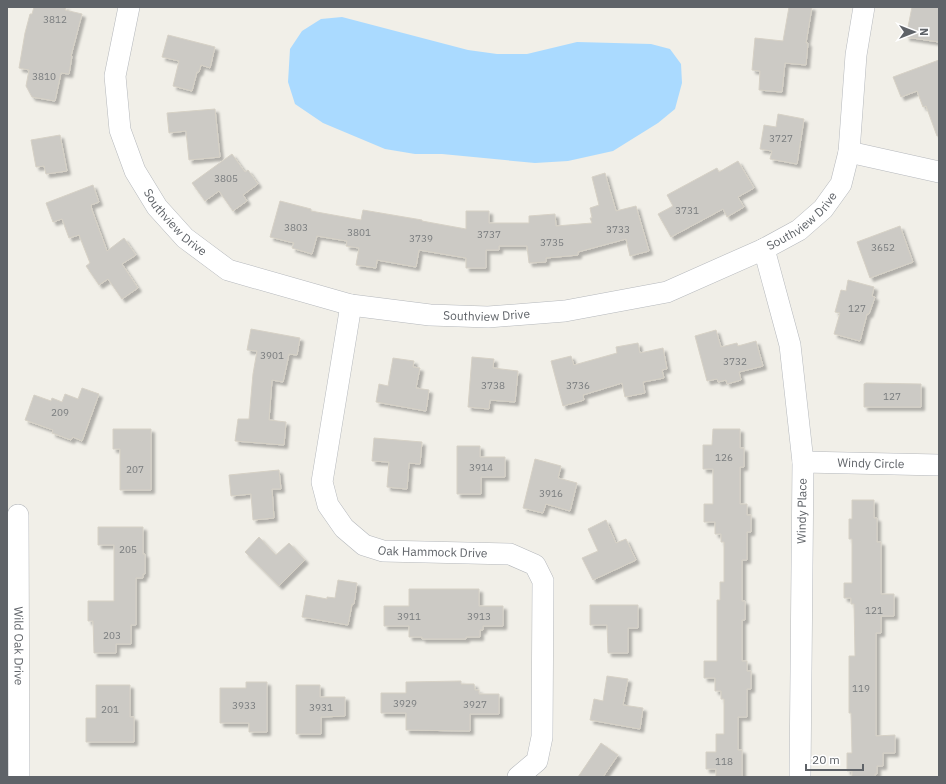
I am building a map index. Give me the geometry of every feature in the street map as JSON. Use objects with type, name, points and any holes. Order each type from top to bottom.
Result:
[{"type":"street","name":"Southview Drive","points":[[129,7],[115,76],[120,130],[135,171],[157,207],[185,238],[228,270],[351,306],[430,315],[488,317],[565,311],[667,292],[764,248],[798,230],[823,209],[841,184],[849,152],[856,55],[864,7]]},
{"type":"street","points":[[849,152],[939,172]]},
{"type":"street","name":"Windy Place","points":[[764,248],[790,345],[803,462],[800,777]]},
{"type":"street","name":"Oak Hammock Drive","points":[[351,306],[322,482],[328,504],[344,528],[364,545],[383,551],[510,554],[535,565],[543,581],[542,737],[537,761],[518,777]]},
{"type":"street","name":"Windy Circle","points":[[803,462],[939,465]]},
{"type":"street","name":"Wild Oak Drive","points":[[18,515],[19,777]]},
{"type":"water","points":[[342,17],[468,50],[497,54],[527,54],[577,42],[651,44],[670,49],[681,64],[682,83],[675,109],[658,123],[613,151],[568,161],[535,163],[442,154],[415,154],[385,149],[323,123],[295,104],[288,82],[290,49],[302,31],[321,19]]},
{"type":"building","points":[[34,7],[66,7],[65,10],[82,14],[71,56],[69,74],[61,73],[55,101],[32,97],[26,86],[29,70],[19,68],[25,33],[30,14],[32,14]]},
{"type":"building","points":[[789,7],[812,7],[806,43],[808,43],[806,65],[785,63],[782,92],[759,90],[760,71],[752,70],[755,38],[783,41]]},
{"type":"building","points":[[912,7],[939,7],[939,42],[906,37]]},
{"type":"building","points":[[168,35],[215,47],[210,68],[201,65],[199,72],[197,72],[192,91],[173,86],[179,61],[162,57]]},
{"type":"building","points":[[939,60],[939,136],[937,136],[926,106],[923,107],[917,91],[901,97],[893,77]]},
{"type":"building","points":[[215,109],[220,157],[189,160],[186,131],[169,133],[167,113]]},
{"type":"building","points":[[778,114],[804,119],[797,164],[770,159],[772,151],[760,149],[764,125],[776,127]]},
{"type":"building","points":[[60,135],[67,171],[46,174],[44,166],[36,167],[31,140]]},
{"type":"building","points":[[232,154],[245,172],[248,170],[258,184],[243,195],[247,201],[233,211],[219,191],[205,201],[192,183]]},
{"type":"building","points":[[738,161],[754,188],[738,197],[744,207],[727,217],[723,209],[671,237],[658,214],[673,206],[667,195],[717,168],[719,172]]},
{"type":"building","points":[[605,173],[616,211],[636,206],[649,251],[630,256],[626,239],[578,252],[578,255],[546,258],[546,262],[529,263],[527,246],[499,246],[499,250],[486,250],[486,268],[466,268],[466,258],[419,250],[416,267],[377,260],[376,268],[356,265],[359,248],[346,246],[347,241],[317,236],[312,254],[292,248],[294,243],[270,237],[280,201],[311,209],[311,211],[361,220],[363,210],[466,229],[466,211],[489,211],[489,223],[529,223],[529,216],[555,214],[556,226],[592,223],[590,218],[592,218],[590,208],[599,205],[592,177]]},
{"type":"building","points":[[93,185],[99,202],[91,205],[92,210],[107,251],[124,238],[136,255],[122,264],[138,288],[122,299],[108,279],[99,285],[86,266],[90,263],[79,235],[69,238],[62,219],[53,222],[46,203]]},
{"type":"building","points":[[900,226],[913,262],[870,278],[857,242]]},
{"type":"building","points":[[848,280],[874,287],[872,296],[875,297],[869,314],[867,314],[860,341],[834,334],[840,313],[835,312],[841,290],[846,291]]},
{"type":"building","points":[[251,329],[300,338],[297,355],[289,354],[283,382],[272,380],[269,420],[286,422],[284,445],[235,441],[238,419],[249,419],[253,374],[257,351],[247,350]]},
{"type":"building","points":[[716,330],[721,347],[737,343],[738,346],[756,341],[763,366],[739,372],[741,380],[727,384],[726,380],[718,382],[717,379],[707,381],[695,336]]},
{"type":"building","points":[[638,343],[640,353],[663,348],[667,369],[662,370],[664,378],[643,382],[645,393],[625,397],[622,383],[583,395],[584,400],[563,406],[551,361],[571,356],[574,365],[617,353],[616,347]]},
{"type":"building","points":[[472,357],[494,359],[493,368],[518,371],[515,402],[490,400],[489,409],[468,407]]},
{"type":"building","points":[[393,358],[414,361],[413,367],[420,368],[416,388],[429,390],[426,411],[376,402],[379,384],[388,386]]},
{"type":"building","points":[[864,384],[921,384],[921,407],[864,407]]},
{"type":"building","points":[[82,388],[99,394],[82,441],[73,437],[71,440],[52,433],[53,430],[25,420],[34,395],[51,401],[52,398],[62,402],[65,394],[78,399]]},
{"type":"building","points":[[113,429],[151,429],[151,490],[120,490],[120,449],[113,449]]},
{"type":"building","points":[[713,429],[740,429],[740,448],[744,448],[744,467],[740,467],[740,504],[747,504],[747,515],[751,515],[751,532],[747,532],[747,560],[742,560],[742,601],[745,601],[745,620],[742,620],[742,661],[747,661],[747,671],[751,671],[751,689],[747,689],[747,717],[738,717],[738,750],[742,750],[742,777],[716,777],[716,769],[706,769],[706,752],[716,752],[716,734],[724,734],[724,699],[721,699],[721,691],[715,691],[715,678],[704,678],[704,661],[717,661],[717,600],[720,600],[720,582],[724,582],[724,542],[721,542],[721,534],[715,534],[715,522],[704,522],[704,504],[713,504],[713,469],[703,469],[703,445],[712,445]]},
{"type":"building","points":[[374,438],[422,442],[420,464],[409,463],[407,489],[387,487],[389,462],[372,461]]},
{"type":"building","points":[[457,446],[480,446],[480,457],[505,457],[505,477],[481,477],[481,494],[457,494]]},
{"type":"building","points":[[535,459],[561,466],[558,478],[577,483],[570,511],[546,504],[543,513],[523,508]]},
{"type":"building","points":[[279,470],[281,489],[272,489],[274,518],[253,520],[251,494],[231,496],[229,475]]},
{"type":"building","points":[[852,500],[874,500],[874,518],[877,518],[877,542],[881,542],[881,594],[894,594],[894,616],[881,616],[881,633],[876,633],[876,736],[895,735],[895,753],[883,753],[883,766],[877,766],[877,774],[875,774],[875,777],[852,777],[852,771],[847,771],[847,753],[852,753],[851,713],[849,713],[849,656],[855,656],[854,604],[851,604],[851,598],[844,598],[844,583],[852,583],[852,539],[849,539],[849,519],[852,519]]},
{"type":"building","points":[[606,520],[616,543],[626,539],[636,560],[593,580],[582,558],[598,551],[588,529]]},
{"type":"building","points":[[98,527],[143,527],[145,574],[143,574],[143,578],[136,578],[136,625],[131,625],[131,644],[116,644],[116,653],[94,653],[93,621],[88,621],[88,601],[114,601],[114,545],[98,545]]},
{"type":"building","points":[[259,537],[276,555],[289,543],[305,560],[279,586],[245,552]]},
{"type":"building","points":[[338,580],[357,583],[354,604],[352,604],[348,625],[302,617],[306,595],[327,599],[327,597],[335,598]]},
{"type":"building","points":[[409,589],[479,589],[479,606],[503,606],[503,626],[483,626],[483,630],[480,630],[480,637],[466,637],[466,639],[422,639],[422,637],[409,637],[409,626],[384,626],[384,606],[409,606]]},
{"type":"building","points":[[590,605],[638,605],[638,628],[628,628],[628,653],[608,653],[607,625],[590,625]]},
{"type":"building","points":[[607,676],[628,679],[623,705],[643,708],[640,729],[590,720],[594,699],[603,701]]},
{"type":"building","points":[[461,681],[461,684],[474,684],[475,690],[479,690],[479,694],[499,694],[499,714],[470,714],[470,731],[406,730],[406,713],[381,713],[381,693],[406,693],[406,682]]},
{"type":"building","points":[[246,682],[267,682],[267,732],[249,732],[249,723],[220,723],[220,688],[246,688]]},
{"type":"building","points":[[96,685],[130,685],[130,717],[134,717],[134,742],[86,742],[86,718],[96,718]]},
{"type":"building","points":[[296,685],[320,685],[320,697],[345,697],[345,716],[321,717],[321,734],[296,734]]},
{"type":"building","points":[[601,743],[618,755],[603,777],[578,777]]}]
